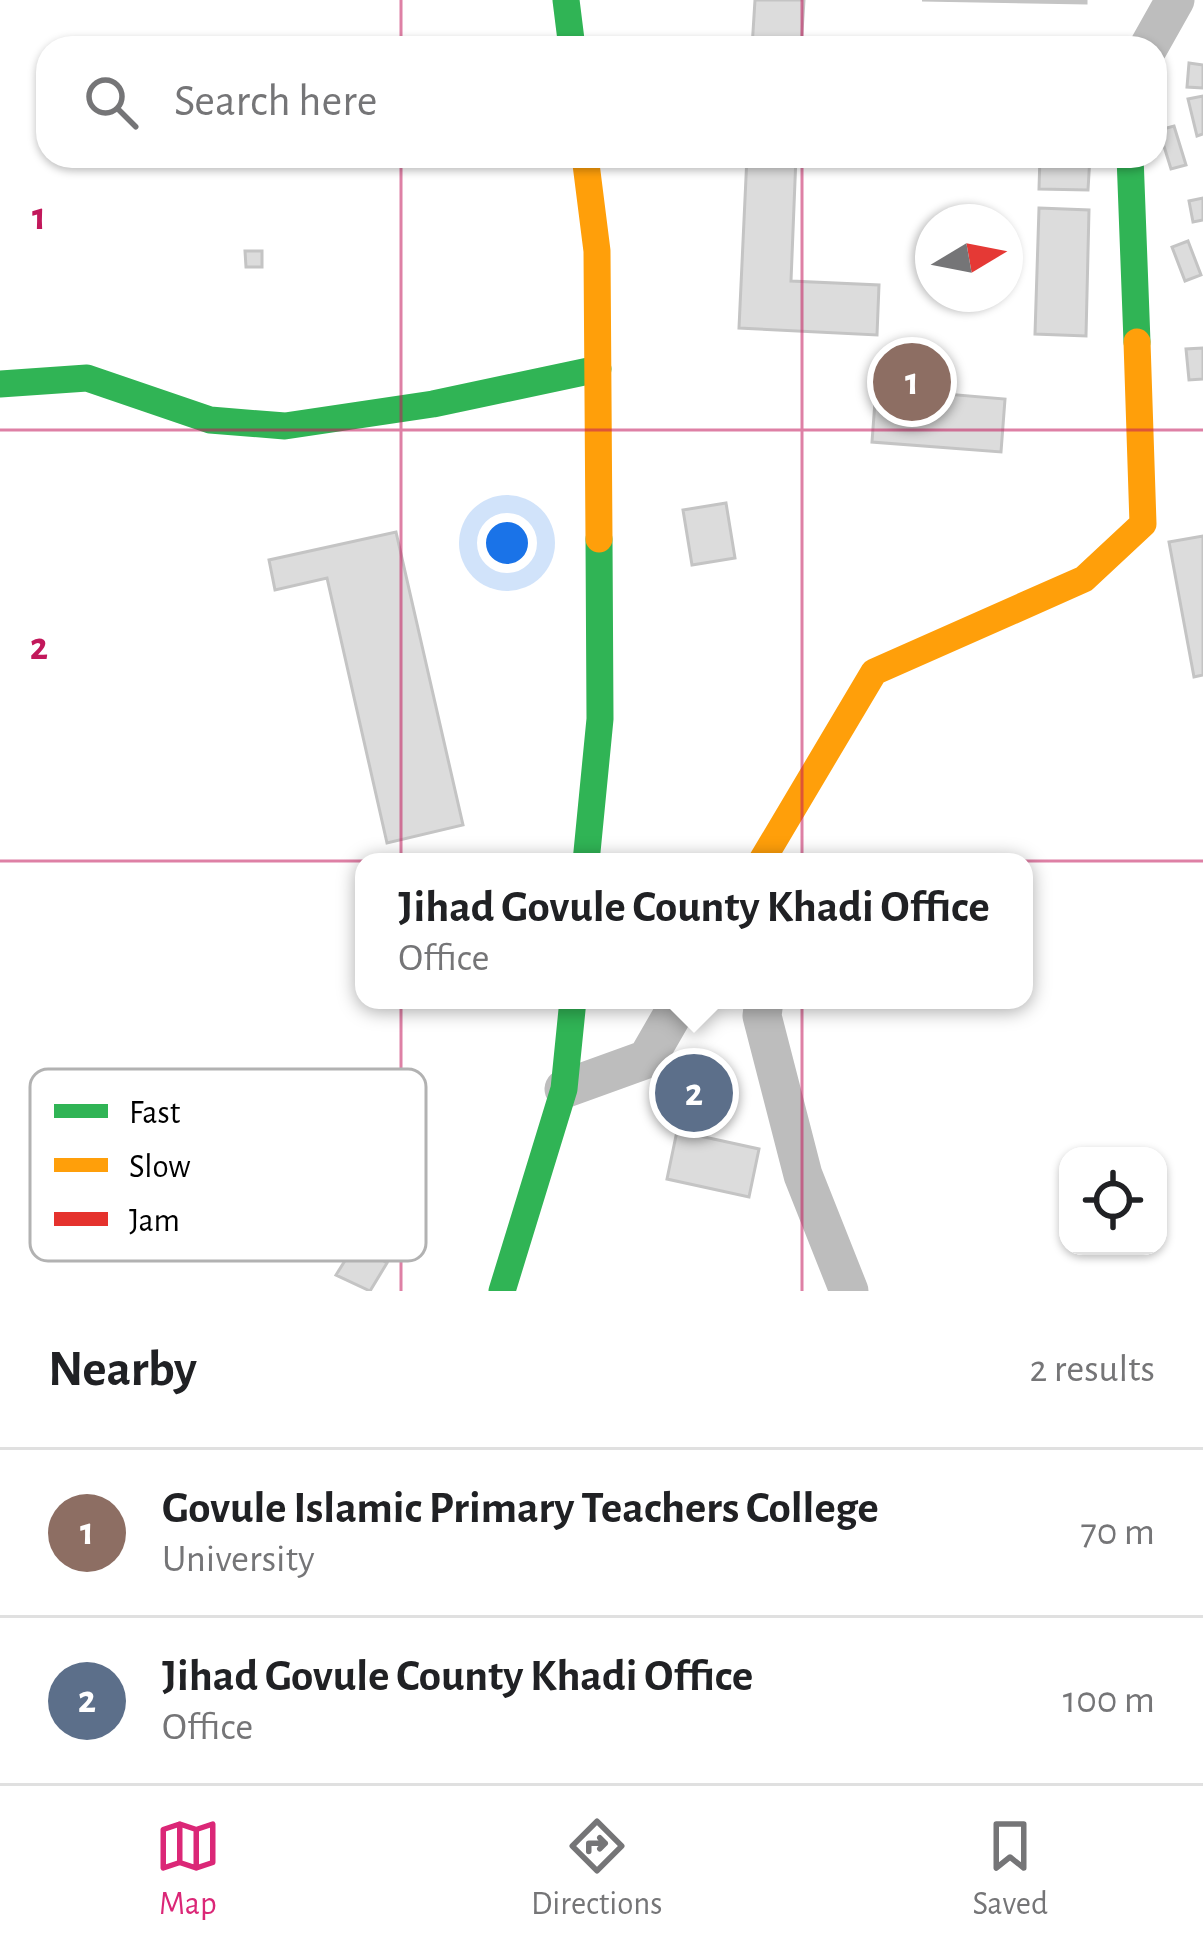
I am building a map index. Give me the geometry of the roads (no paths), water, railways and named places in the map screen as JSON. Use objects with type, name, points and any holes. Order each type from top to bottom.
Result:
[{"type":"street","points":[[566,0],[570,36]]},
{"type":"street","points":[[1155,36],[1175,0]]},
{"type":"street","points":[[587,168],[597,251],[600,719],[587,853]]},
{"type":"street","points":[[766,853],[874,672],[1084,579],[1143,524],[1130,168]]},
{"type":"street","points":[[0,384],[87,377],[210,420],[285,426],[433,404],[598,369]]},
{"type":"street","points":[[782,853],[786,819]]},
{"type":"street","points":[[502,1291],[564,1088],[572,1009]]},
{"type":"street","points":[[564,1088],[647,1059],[676,1009]]},
{"type":"street","points":[[763,1009],[803,1175],[849,1291]]},
{"type":"place","name":"Govule Islamic Primary Teachers College","points":[[912,382]]},
{"type":"place","name":"Jihad Govule County Khadi Office","points":[[694,1093]]}]
